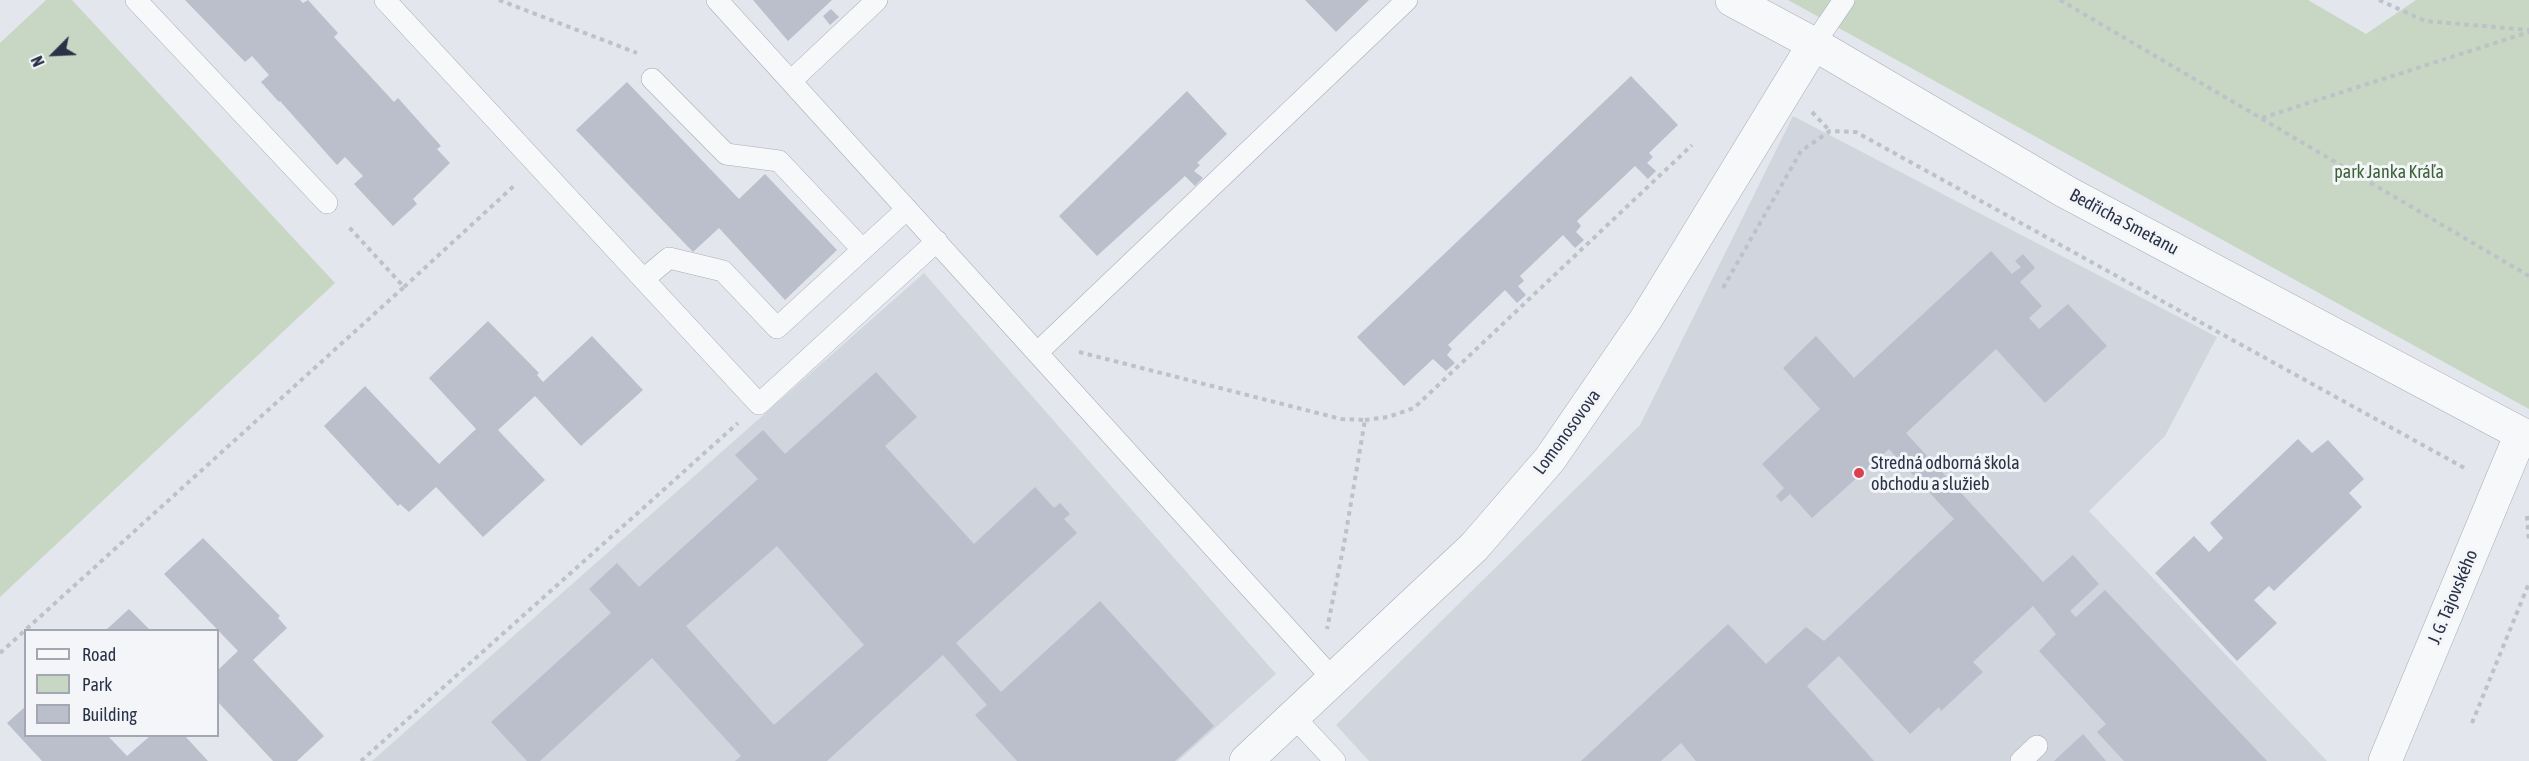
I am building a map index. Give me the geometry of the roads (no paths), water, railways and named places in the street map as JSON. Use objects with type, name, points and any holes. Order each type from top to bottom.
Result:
[{"type":"street","name":"Bedřicha Smetanu","points":[[1732,0],[1814,44],[2066,192],[2525,436]]},
{"type":"street","name":"Lomonosovova","points":[[1246,761],[1294,717],[1326,671],[1474,547],[1550,459],[1646,319],[1814,44]]},
{"type":"street","name":"J. G. Tajovského","points":[[2385,761],[2499,486],[2525,436]]},
{"type":"lane","points":[[136,0],[327,203]]},
{"type":"lane","points":[[385,0],[759,404],[937,241]]},
{"type":"lane","points":[[717,0],[907,209],[1043,348],[1326,671]]},
{"type":"lane","points":[[791,81],[877,0]]},
{"type":"lane","points":[[1043,348],[1407,0]]},
{"type":"lane","points":[[1814,44],[1845,0]]},
{"type":"lane","points":[[652,79],[726,154],[779,161],[862,249]]},
{"type":"lane","points":[[645,279],[669,258],[723,271],[777,327],[907,209]]},
{"type":"lane","points":[[1294,717],[1335,761]]},
{"type":"lane","points":[[2021,761],[2037,746]]},
{"type":"place","name":"Stredná odborná škola obchodu a služieb","points":[[1859,473]]},
{"type":"park label","name":"park Janka Kráľa","points":[[2389,172]]}]
